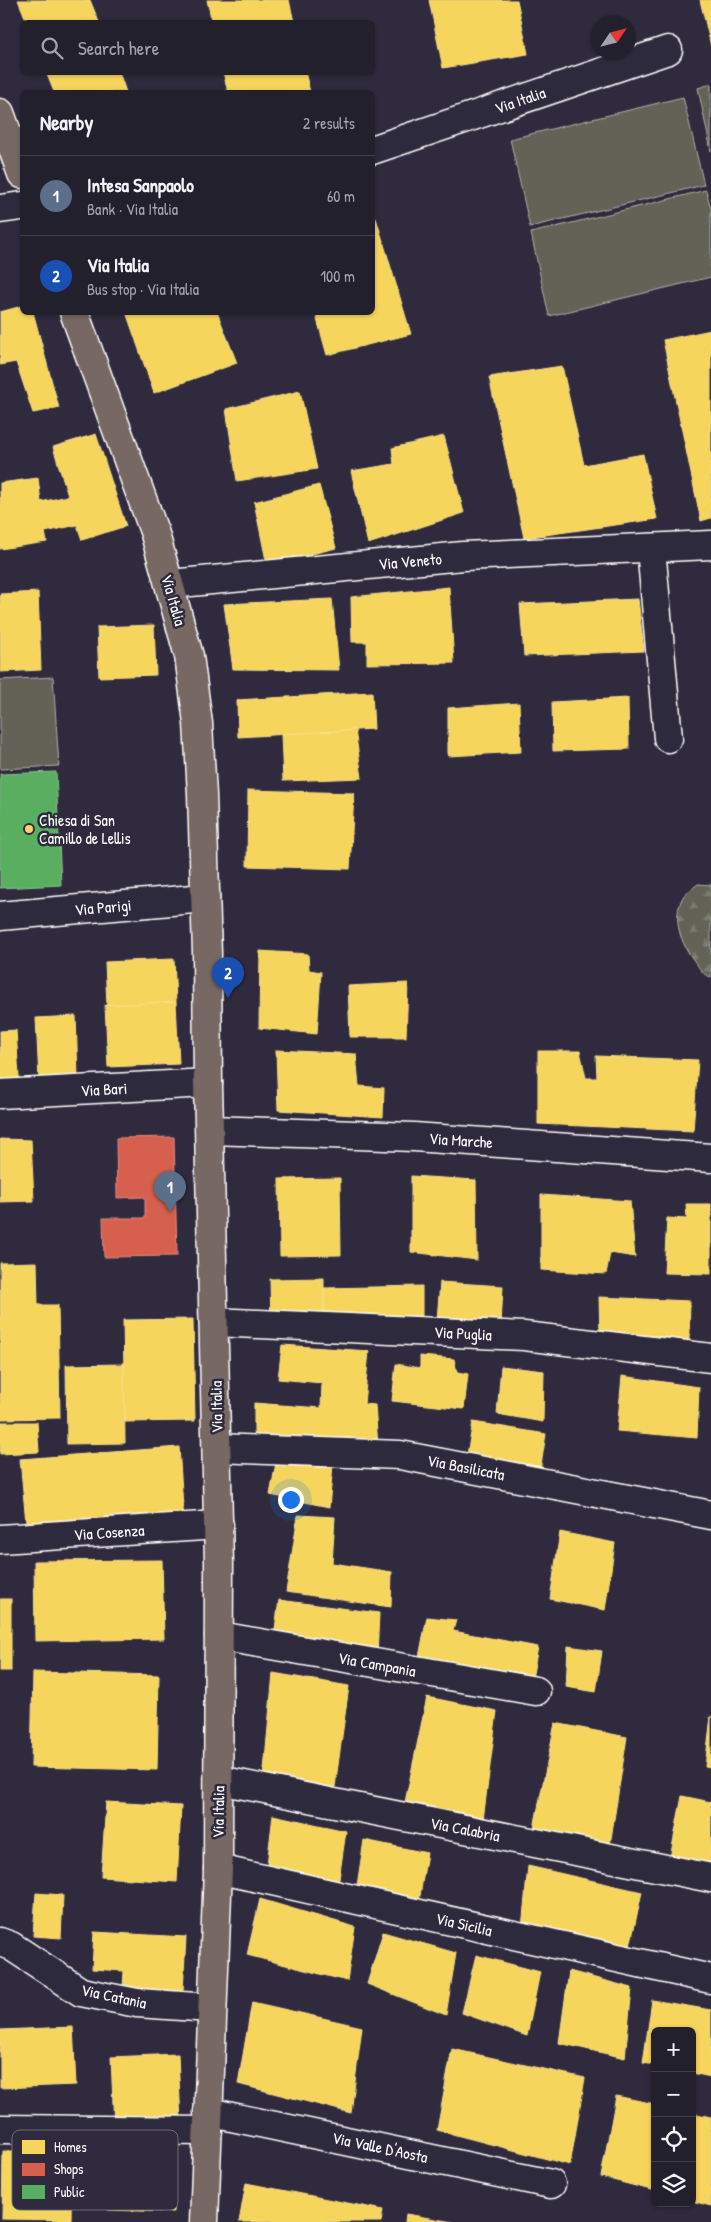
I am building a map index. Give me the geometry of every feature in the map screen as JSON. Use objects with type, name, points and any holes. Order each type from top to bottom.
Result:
[{"type":"main road","points":[[0,113],[20,168]]},
{"type":"main road","name":"Via Italia","points":[[75,315],[133,470],[170,584],[190,656],[198,723],[205,898],[219,1525],[218,1869],[204,2222]]},
{"type":"street","name":"Via Italia","points":[[375,149],[668,50]]},
{"type":"street","points":[[0,209],[20,206]]},
{"type":"street","name":"Via Veneto","points":[[170,584],[463,556],[711,545]]},
{"type":"street","points":[[651,548],[668,738]]},
{"type":"street","name":"Via Parigi","points":[[0,916],[205,898]]},
{"type":"street","name":"Via Bari","points":[[0,1094],[208,1083]]},
{"type":"street","name":"Via Marche","points":[[210,1130],[414,1137],[711,1158]]},
{"type":"street","name":"Via Puglia","points":[[214,1322],[524,1336],[711,1358]]},
{"type":"street","name":"Via Basilicata","points":[[217,1448],[400,1455],[711,1515]]},
{"type":"street","name":"Via Cosenza","points":[[0,1539],[219,1525]]},
{"type":"street","name":"Via Campania","points":[[219,1636],[536,1692]]},
{"type":"street","name":"Via Calabria","points":[[219,1780],[711,1878]]},
{"type":"street","name":"Via Sicilia","points":[[218,1869],[711,1978]]},
{"type":"street","name":"Via Catania","points":[[0,1942],[11,1946],[81,1992],[137,2003],[211,2008]]},
{"type":"street","name":"Via Valle D'Aosta","points":[[0,2128],[208,2122],[551,2184]]},
{"type":"green space","points":[[711,84],[711,151],[698,88]]},
{"type":"green space","points":[[683,97],[704,185],[530,227],[510,139]]},
{"type":"green space","points":[[706,190],[711,209],[711,277],[549,316],[531,233]]},
{"type":"green space","points":[[53,677],[59,766],[0,769],[0,680]]},
{"type":"green space","points":[[698,884],[711,885],[711,977],[704,973],[690,955],[679,931],[679,905],[683,897]]},
{"type":"building: Homes","points":[[18,0],[90,0],[98,20],[26,20]]},
{"type":"building: Homes","points":[[207,0],[289,0],[294,20],[212,20]]},
{"type":"building: Homes","points":[[429,0],[517,0],[528,54],[443,68]]},
{"type":"building: Homes","points":[[700,0],[711,0],[711,46]]},
{"type":"building: Homes","points":[[47,75],[120,75],[125,90],[53,90]]},
{"type":"building: Homes","points":[[224,75],[306,75],[310,90],[228,90]]},
{"type":"building: Homes","points":[[375,218],[411,334],[327,355],[316,315],[375,315]]},
{"type":"building: Homes","points":[[20,307],[20,315],[34,315],[59,408],[33,413],[16,362],[0,365],[0,312]]},
{"type":"building: Homes","points":[[127,315],[218,315],[237,363],[154,393]]},
{"type":"building: Homes","points":[[711,330],[711,518],[701,521],[663,340]]},
{"type":"building: Homes","points":[[562,366],[584,465],[643,454],[657,519],[524,538],[489,377]]},
{"type":"building: Homes","points":[[300,391],[317,469],[237,481],[226,409]]},
{"type":"building: Homes","points":[[96,434],[126,526],[82,540],[77,525],[45,532],[47,542],[0,549],[0,483],[38,478],[41,502],[68,496],[53,447]]},
{"type":"building: Homes","points":[[444,436],[464,513],[368,544],[351,471],[394,464],[392,448]]},
{"type":"building: Homes","points":[[319,485],[336,548],[267,565],[254,502]]},
{"type":"building: Homes","points":[[449,587],[454,663],[367,664],[367,642],[352,642],[351,597]]},
{"type":"building: Homes","points":[[38,592],[41,670],[0,672],[0,594]]},
{"type":"building: Homes","points":[[332,599],[339,670],[233,669],[224,604]]},
{"type":"building: Homes","points":[[638,599],[644,651],[524,656],[520,604]]},
{"type":"building: Homes","points":[[154,625],[156,675],[99,677],[97,627]]},
{"type":"building: Homes","points":[[372,692],[374,729],[238,737],[237,700]]},
{"type":"building: Homes","points":[[628,698],[629,749],[553,751],[552,702]]},
{"type":"building: Homes","points":[[519,703],[521,752],[448,756],[448,708]]},
{"type":"building: Homes","points":[[355,730],[362,778],[283,781],[281,734]]},
{"type":"building: Homes","points":[[248,790],[354,793],[350,869],[247,866]]},
{"type":"building: Homes","points":[[260,951],[308,954],[309,970],[321,972],[317,1034],[259,1028]]},
{"type":"building: Homes","points":[[174,959],[176,1002],[107,1005],[105,962]]},
{"type":"building: Homes","points":[[408,983],[406,1037],[350,1037],[348,986]]},
{"type":"building: Homes","points":[[176,1002],[179,1064],[108,1067],[105,1005]]},
{"type":"building: Homes","points":[[76,1016],[78,1078],[39,1080],[36,1018]]},
{"type":"building: Homes","points":[[16,1030],[19,1078],[0,1079],[0,1031]]},
{"type":"building: Homes","points":[[276,1050],[356,1054],[359,1086],[384,1088],[383,1117],[278,1110]]},
{"type":"building: Homes","points":[[538,1051],[580,1051],[586,1078],[597,1078],[596,1056],[698,1060],[693,1131],[538,1124]]},
{"type":"building: Homes","points":[[0,1139],[31,1140],[34,1201],[0,1202]]},
{"type":"building: Homes","points":[[411,1176],[476,1180],[477,1260],[411,1252]]},
{"type":"building: Homes","points":[[340,1178],[341,1255],[280,1256],[279,1179]]},
{"type":"building: Homes","points":[[541,1195],[630,1201],[635,1257],[610,1253],[606,1274],[541,1270]]},
{"type":"building: Homes","points":[[686,1204],[711,1204],[711,1274],[664,1273],[667,1218],[687,1219]]},
{"type":"building: Homes","points":[[37,1262],[38,1305],[58,1305],[60,1418],[0,1419],[0,1263]]},
{"type":"building: Homes","points":[[324,1278],[324,1322],[271,1323],[270,1279]]},
{"type":"building: Homes","points":[[440,1282],[503,1286],[501,1326],[437,1320]]},
{"type":"building: Homes","points":[[422,1286],[422,1321],[324,1322],[324,1288]]},
{"type":"building: Homes","points":[[599,1297],[690,1301],[689,1340],[600,1335]]},
{"type":"building: Homes","points":[[193,1319],[195,1421],[125,1422],[123,1320]]},
{"type":"building: Homes","points":[[282,1345],[369,1351],[364,1404],[375,1405],[378,1446],[254,1442],[254,1403],[321,1408],[322,1383],[278,1379]]},
{"type":"building: Homes","points":[[420,1356],[454,1359],[457,1372],[468,1374],[464,1409],[392,1401],[396,1364],[420,1368]]},
{"type":"building: Homes","points":[[124,1364],[125,1443],[67,1444],[66,1365]]},
{"type":"building: Homes","points":[[501,1366],[544,1371],[543,1422],[497,1414]]},
{"type":"building: Homes","points":[[622,1376],[699,1387],[697,1438],[617,1431]]},
{"type":"building: Homes","points":[[0,1422],[37,1422],[39,1452],[0,1454]]},
{"type":"building: Homes","points":[[473,1422],[546,1434],[540,1471],[466,1460]]},
{"type":"building: Homes","points":[[179,1447],[184,1522],[27,1533],[20,1459]]},
{"type":"building: Homes","points":[[277,1457],[333,1465],[329,1507],[270,1495]]},
{"type":"building: Homes","points":[[298,1515],[335,1517],[332,1563],[392,1572],[391,1607],[286,1592]]},
{"type":"building: Homes","points":[[560,1532],[615,1543],[605,1610],[550,1599]]},
{"type":"building: Homes","points":[[162,1560],[164,1639],[35,1641],[34,1561]]},
{"type":"building: Homes","points":[[0,1599],[11,1599],[11,1671],[0,1671]]},
{"type":"building: Homes","points":[[279,1600],[379,1613],[377,1658],[274,1636]]},
{"type":"building: Homes","points":[[427,1617],[456,1620],[453,1631],[538,1647],[531,1684],[418,1662]]},
{"type":"building: Homes","points":[[568,1646],[602,1651],[596,1692],[566,1687]]},
{"type":"building: Homes","points":[[33,1672],[159,1675],[157,1770],[31,1767]]},
{"type":"building: Homes","points":[[273,1673],[349,1686],[334,1794],[263,1781]]},
{"type":"building: Homes","points":[[427,1697],[497,1711],[483,1820],[404,1807]]},
{"type":"building: Homes","points":[[711,1716],[711,1768],[705,1767]]},
{"type":"building: Homes","points":[[555,1723],[627,1737],[610,1845],[533,1833]]},
{"type":"building: Homes","points":[[682,1796],[711,1802],[711,1868],[670,1858]]},
{"type":"building: Homes","points":[[106,1802],[181,1806],[177,1882],[101,1877]]},
{"type":"building: Homes","points":[[273,1815],[346,1831],[338,1886],[266,1873]]},
{"type":"building: Homes","points":[[364,1840],[427,1853],[418,1908],[356,1892]]},
{"type":"building: Homes","points":[[528,1866],[642,1892],[629,1951],[522,1928]]},
{"type":"building: Homes","points":[[36,1893],[63,1895],[61,1938],[33,1936]]},
{"type":"building: Homes","points":[[260,1899],[355,1927],[347,1981],[247,1955]]},
{"type":"building: Homes","points":[[94,1932],[186,1937],[183,1991],[123,1988],[124,1971],[92,1969]]},
{"type":"building: Homes","points":[[383,1932],[456,1953],[446,2015],[367,1984]]},
{"type":"building: Homes","points":[[476,1955],[540,1972],[527,2036],[462,2013]]},
{"type":"building: Homes","points":[[569,1971],[632,1988],[625,2058],[559,2043]]},
{"type":"building: Homes","points":[[652,2000],[711,2010],[711,2077],[696,2074],[696,2027],[651,2027],[651,2064],[643,2063]]},
{"type":"building: Homes","points":[[252,2002],[362,2027],[351,2113],[238,2084]]},
{"type":"building: Homes","points":[[73,2027],[76,2085],[0,2088],[0,2030]]},
{"type":"building: Homes","points":[[452,2049],[585,2078],[570,2165],[437,2130]]},
{"type":"building: Homes","points":[[178,2054],[181,2124],[114,2127],[111,2057]]},
{"type":"building: Homes","points":[[616,2096],[651,2103],[651,2190],[601,2177]]},
{"type":"building: Homes","points":[[696,2114],[711,2117],[711,2206],[696,2202]]},
{"type":"building: Homes","points":[[3,2151],[12,2151],[12,2210],[71,2210],[71,2220],[2,2219]]},
{"type":"building: Homes","points":[[246,2183],[383,2210],[381,2222],[239,2222]]},
{"type":"building: Homes","points":[[108,2210],[173,2210],[173,2212]]},
{"type":"building: Homes","points":[[406,2214],[453,2222],[405,2222]]},
{"type":"building: Shops","points":[[174,1137],[177,1256],[104,1257],[103,1218],[145,1218],[145,1197],[117,1198],[116,1138]]},
{"type":"building: Public","name":"Chiesa di San Camillo de Lellis","points":[[56,772],[61,885],[0,888],[0,774]]},
{"type":"place","name":"Chiesa di San Camillo de Lellis","points":[[29,829]]},
{"type":"place","name":"Via Italia","points":[[228,998]]},
{"type":"place","name":"Intesa Sanpaolo","points":[[170,1212]]}]
